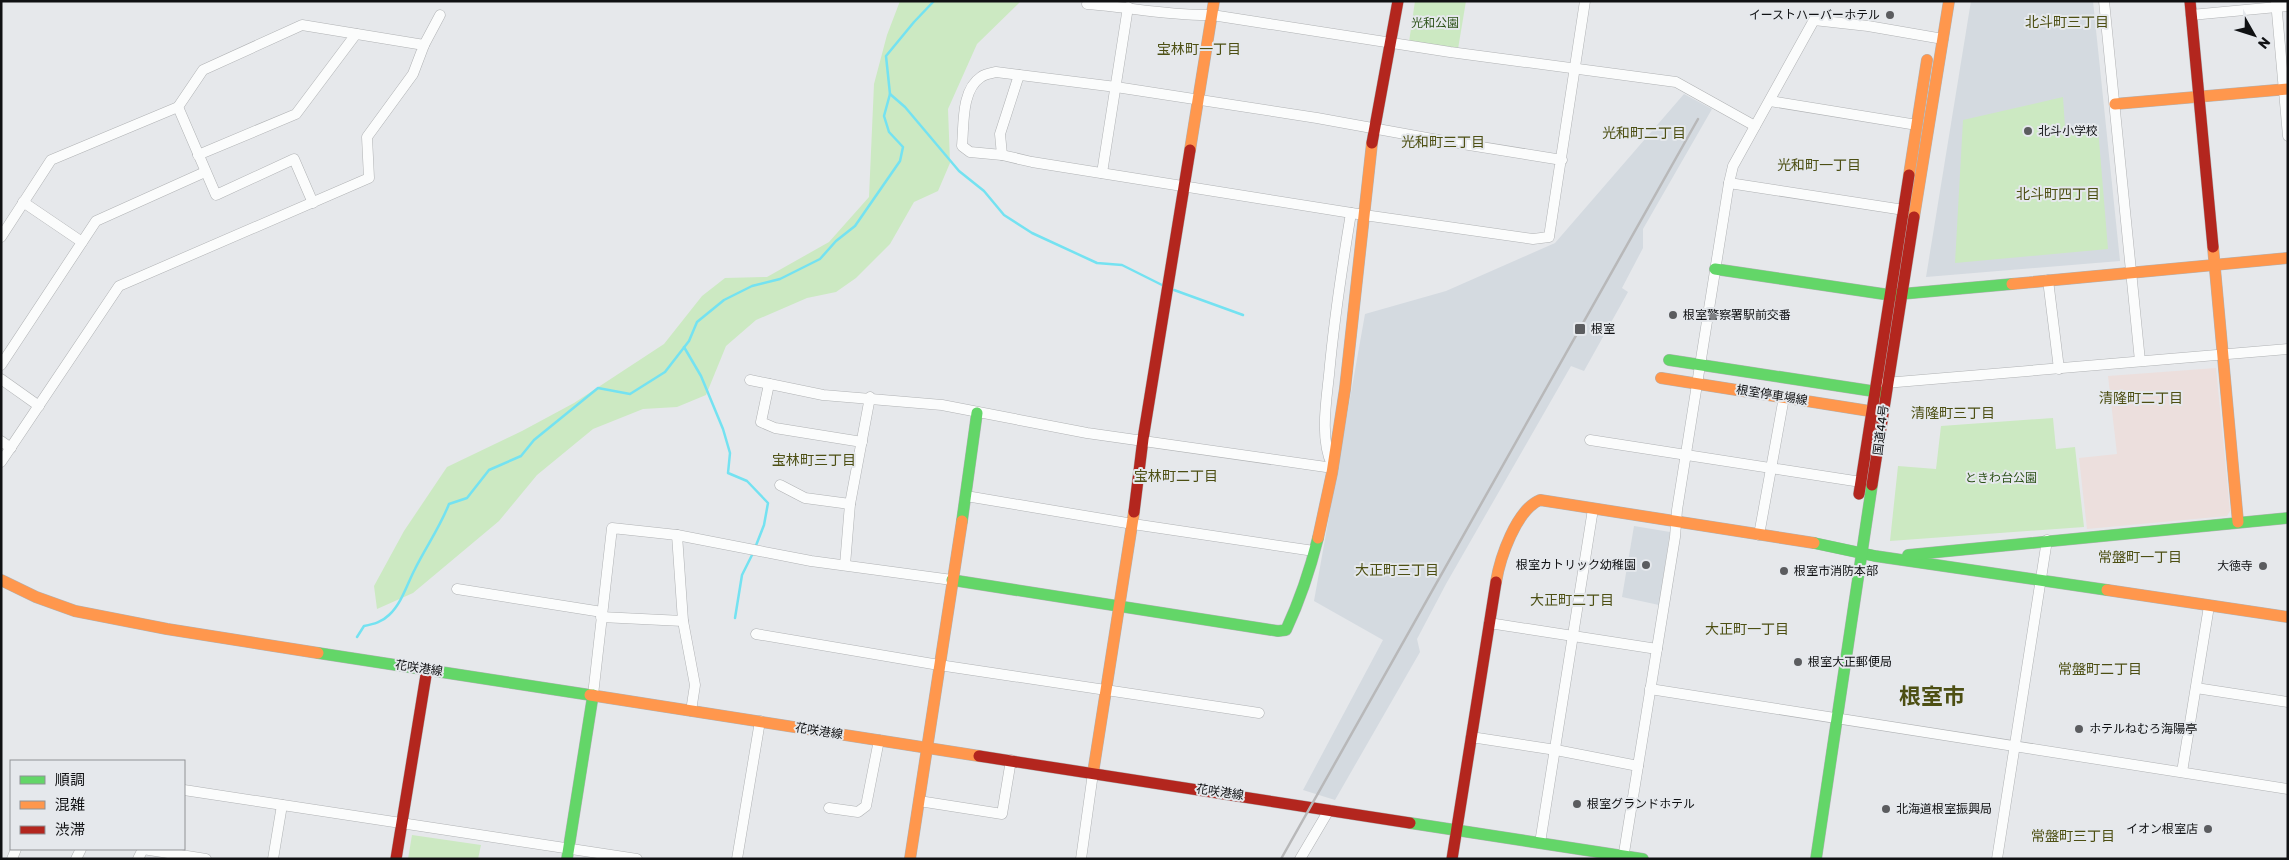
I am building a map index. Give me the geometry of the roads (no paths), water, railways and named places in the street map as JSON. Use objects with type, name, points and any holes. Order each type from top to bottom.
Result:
[{"type":"main road","points":[[1093,773],[1133,524],[1143,439],[1214,1]]},
{"type":"main road","points":[[952,580],[1278,632],[1286,630],[1301,596],[1314,551],[1333,468],[1354,320],[1367,175],[1398,1]]},
{"type":"main road","name":"国道44号","points":[[1830,682],[1857,552],[1904,294],[1949,1]]},
{"type":"main road","points":[[2190,1],[2216,266],[2222,355],[2238,522]]},
{"type":"main road","name":"国道44号","points":[[1816,859],[1837,718],[1857,552],[1861,482],[1873,387],[1904,210],[1931,33]]},
{"type":"main road","points":[[2115,104],[2286,89]]},
{"type":"main road","points":[[1715,269],[1890,295],[2288,258]]},
{"type":"main road","name":"根室停車場線","points":[[1668,360],[1887,388]]},
{"type":"main road","name":"根室停車場線","points":[[1661,378],[1697,382],[1883,413]]},
{"type":"main road","points":[[910,859],[977,413]]},
{"type":"main road","points":[[1452,859],[1489,622],[1504,548],[1530,504],[1540,500],[1838,547],[1884,557],[2288,617]]},
{"type":"main road","points":[[1884,557],[2288,518]]},
{"type":"main road","name":"花咲港線","points":[[1,580],[36,597],[76,611],[103,617],[1643,859]]},
{"type":"main road","points":[[396,859],[427,669]]},
{"type":"main road","points":[[568,854],[593,695]]},
{"type":"main road","points":[[1814,789],[1827,701]]},
{"type":"street","points":[[1562,160],[1376,128],[1116,87],[996,72],[982,76],[973,84],[965,105],[962,146],[970,152],[1002,155],[1032,162],[1350,213],[1533,239],[1549,237],[1562,160],[1585,1]]},
{"type":"street","points":[[2104,1],[2140,361]]},
{"type":"street","points":[[1087,4],[1128,7],[1183,15],[1212,14],[1574,70],[1676,82],[1755,126]]},
{"type":"street","points":[[2276,4],[2286,89],[2288,136]]},
{"type":"street","points":[[2191,15],[2276,4],[2288,6]]},
{"type":"street","points":[[1102,173],[1128,7]]},
{"type":"street","points":[[1,462],[119,286],[369,178],[367,137],[413,74],[424,45],[440,15]]},
{"type":"street","points":[[1623,857],[1677,522],[1697,382],[1733,166],[1814,20],[1931,33],[1943,39]]},
{"type":"street","points":[[1,237],[51,160],[178,107],[203,70],[302,25],[424,45]]},
{"type":"street","points":[[198,155],[296,114],[356,34]]},
{"type":"street","points":[[1002,155],[1000,134],[1019,74]]},
{"type":"street","points":[[1770,101],[1917,125]]},
{"type":"street","points":[[178,107],[216,195],[294,159],[313,203]]},
{"type":"street","points":[[1,365],[96,221],[205,172]]},
{"type":"street","points":[[1729,183],[1904,210]]},
{"type":"street","points":[[23,202],[82,242]]},
{"type":"street","points":[[1333,468],[1328,457],[1326,429],[1328,389],[1335,311],[1350,213]]},
{"type":"street","points":[[2048,280],[2059,369]]},
{"type":"street","points":[[1887,388],[2140,361],[2288,349]]},
{"type":"street","points":[[1,379],[39,406]]},
{"type":"street","points":[[750,380],[823,395],[942,405],[1087,433],[1143,439],[1333,468]]},
{"type":"street","points":[[769,384],[761,422],[774,428],[862,442]]},
{"type":"street","points":[[1759,535],[1784,397]]},
{"type":"street","points":[[845,565],[850,504],[870,398]]},
{"type":"street","points":[[1590,440],[1861,482]]},
{"type":"street","points":[[1,441],[11,448]]},
{"type":"street","points":[[780,485],[805,498],[850,504]]},
{"type":"street","points":[[966,496],[1133,524],[1314,551]]},
{"type":"street","points":[[1540,843],[1593,509]]},
{"type":"street","points":[[593,695],[612,528],[677,534],[811,561],[952,580]]},
{"type":"street","points":[[677,534],[683,621],[694,685],[691,710]]},
{"type":"street","points":[[1997,859],[2046,540]]},
{"type":"street","points":[[457,589],[601,615],[683,621]]},
{"type":"street","points":[[2182,772],[2209,606]]},
{"type":"street","points":[[1489,622],[1657,649]]},
{"type":"street","points":[[756,634],[939,665],[1259,713]]},
{"type":"street","points":[[2196,688],[2288,702]]},
{"type":"street","points":[[1650,689],[2288,789]]},
{"type":"street","points":[[737,859],[760,721]]},
{"type":"street","points":[[1471,737],[1556,750],[1638,766]]},
{"type":"street","points":[[828,808],[858,812],[866,806],[880,740]]},
{"type":"street","points":[[919,801],[1002,814],[1011,760]]},
{"type":"street","points":[[1080,859],[1093,773]]},
{"type":"street","points":[[185,790],[402,823],[568,854],[638,859]]},
{"type":"street","points":[[273,859],[282,805]]},
{"type":"street","points":[[1300,859],[1329,810]]},
{"type":"street","points":[[149,850],[206,859]]},
{"type":"waterway","points":[[357,637],[364,626],[381,621],[394,610],[449,504],[467,498],[489,470],[521,456],[534,440],[598,388],[630,394],[665,372],[689,341],[697,322],[724,300],[752,286],[780,279],[820,259],[836,241],[855,226],[900,161],[903,147],[889,132],[884,116],[890,94],[886,56],[934,1]]},
{"type":"waterway","points":[[890,94],[905,107],[959,171],[984,191],[1004,215],[1032,233],[1097,263],[1122,265],[1162,285]]},
{"type":"waterway","points":[[1174,290],[1243,315]]},
{"type":"waterway","points":[[684,347],[701,376],[723,429],[730,453],[728,473],[747,481],[768,503],[764,525],[755,548]]},
{"type":"waterway","points":[[735,618],[742,575],[753,553]]},
{"type":"railway","points":[[1281,859],[1698,119]]},
{"type":"place","name":"イーストハーバーホテル","points":[[1890,15]]},
{"type":"place","name":"北斗小学校","points":[[2028,131]]},
{"type":"place","name":"根室警察署駅前交番","points":[[1673,315]]},
{"type":"place","name":"根室","points":[[1580,329]]},
{"type":"place","name":"根室カトリック幼稚園","points":[[1646,565]]},
{"type":"place","name":"大徳寺","points":[[2263,566]]},
{"type":"place","name":"根室市消防本部","points":[[1784,571]]},
{"type":"place","name":"根室大正郵便局","points":[[1798,662]]},
{"type":"place","name":"ホテルねむろ海陽亭","points":[[2079,729]]},
{"type":"place","name":"根室グランドホテル","points":[[1577,804]]},
{"type":"place","name":"北海道根室振興局","points":[[1886,809]]},
{"type":"place","name":"イオン根室店","points":[[2208,829]]},
{"type":"district","name":"北斗町三丁目","points":[[2067,22]]},
{"type":"district","name":"宝林町一丁目","points":[[1199,49]]},
{"type":"district","name":"光和町二丁目","points":[[1644,133]]},
{"type":"district","name":"光和町三丁目","points":[[1443,142]]},
{"type":"district","name":"光和町一丁目","points":[[1819,165]]},
{"type":"district","name":"北斗町四丁目","points":[[2058,194]]},
{"type":"district","name":"清隆町二丁目","points":[[2141,398]]},
{"type":"district","name":"清隆町三丁目","points":[[1953,413]]},
{"type":"district","name":"宝林町三丁目","points":[[814,460]]},
{"type":"district","name":"宝林町二丁目","points":[[1176,476]]},
{"type":"district","name":"常盤町一丁目","points":[[2140,557]]},
{"type":"district","name":"大正町三丁目","points":[[1397,570]]},
{"type":"district","name":"大正町二丁目","points":[[1572,600]]},
{"type":"district","name":"大正町一丁目","points":[[1747,629]]},
{"type":"district","name":"常盤町二丁目","points":[[2100,669]]},
{"type":"district","name":"根室市","points":[[1932,696]]},
{"type":"district","name":"常盤町三丁目","points":[[2073,836]]},
{"type":"park label","name":"光和公園","points":[[1435,23]]},
{"type":"park label","name":"ときわ台公園","points":[[2001,478]]}]
